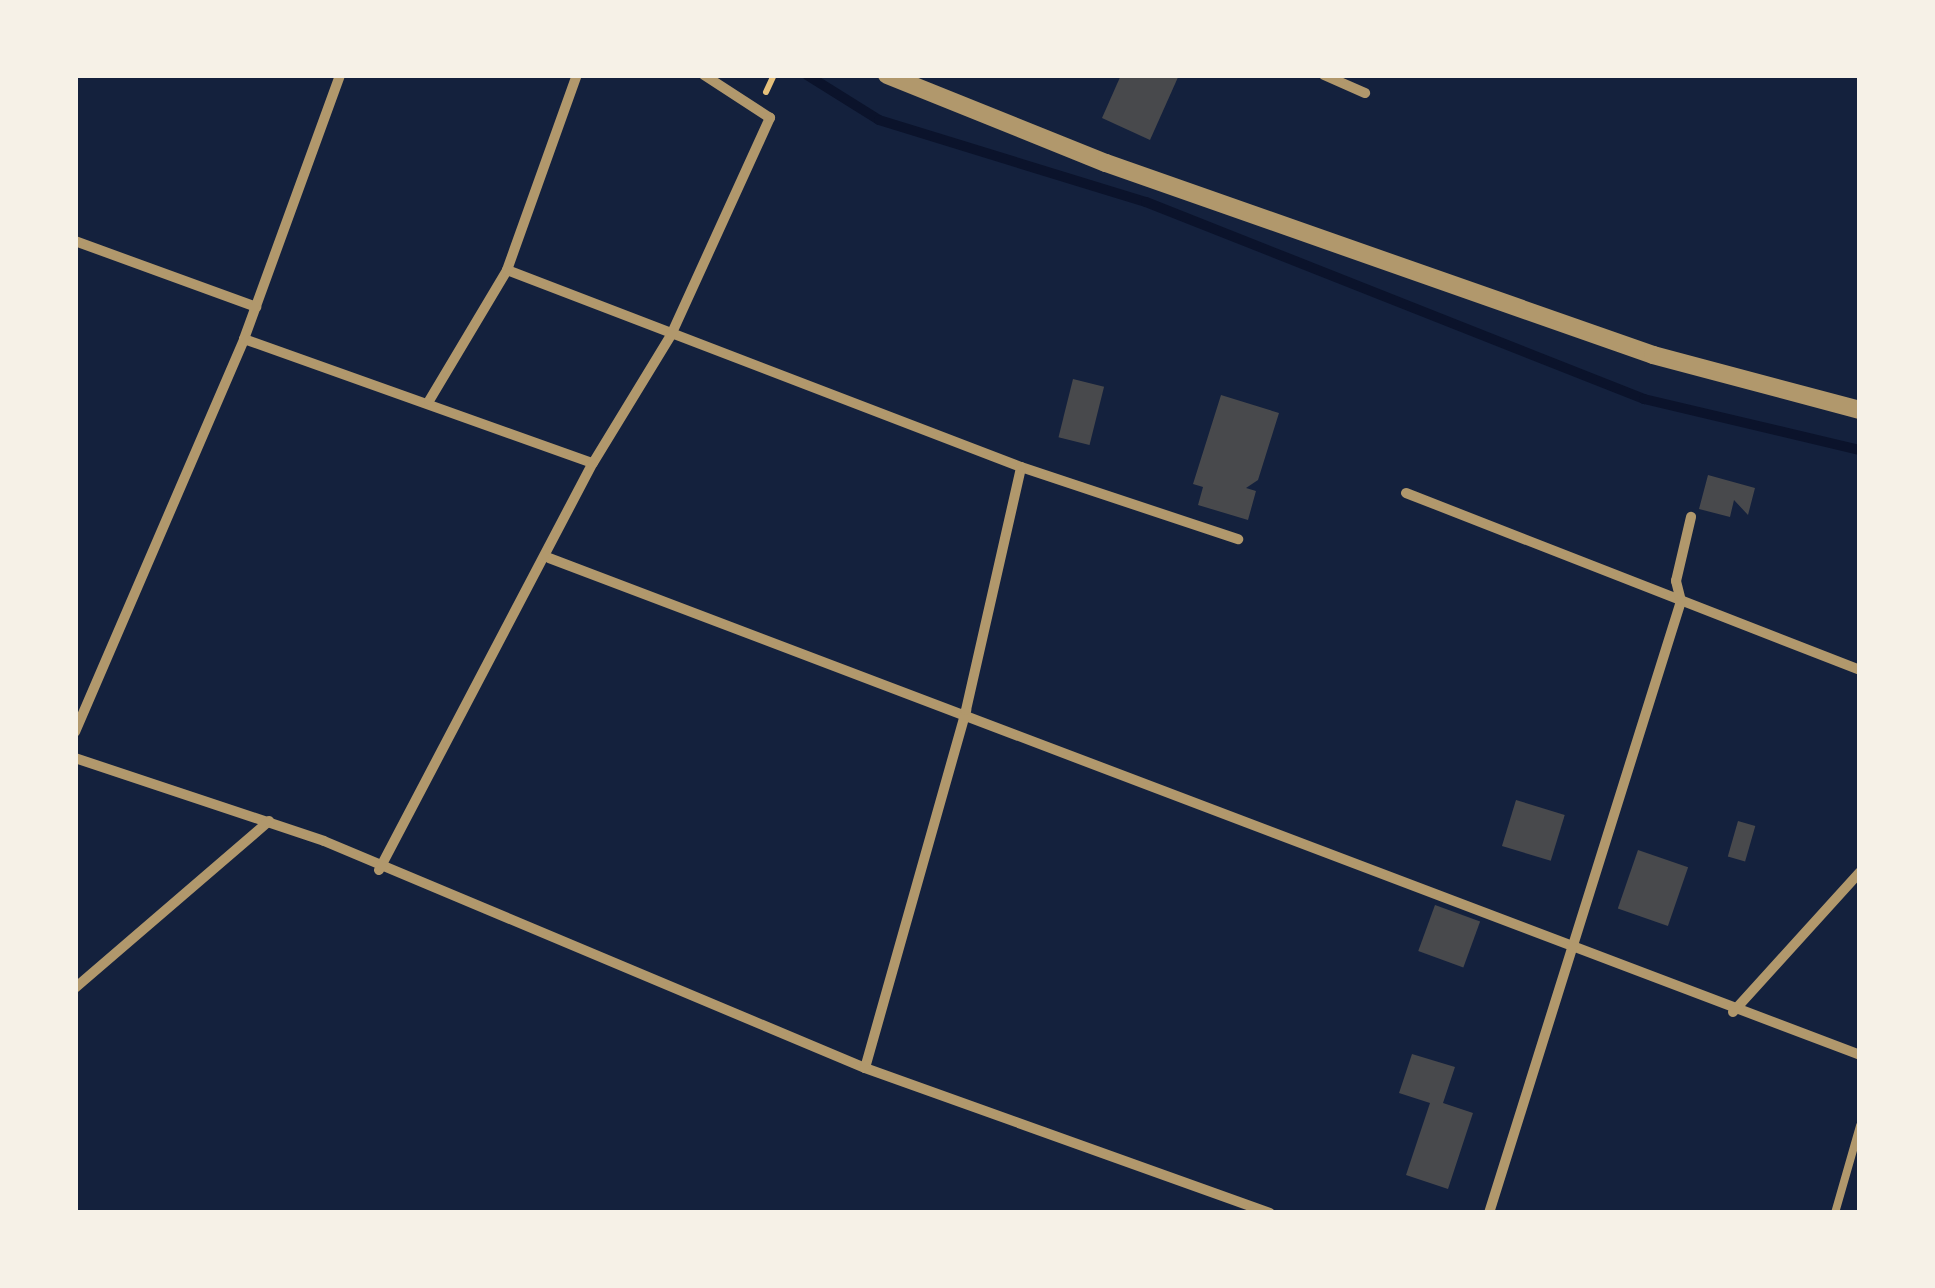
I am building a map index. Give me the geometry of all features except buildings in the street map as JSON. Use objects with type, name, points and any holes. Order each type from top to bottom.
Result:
[{"type":"street","points":[[75,732],[244,339],[340,75]]},
{"type":"street","points":[[429,401],[506,270],[577,75]]},
{"type":"street","points":[[379,870],[549,558],[593,464],[671,335],[770,118],[704,75]]},
{"type":"street","points":[[887,75],[1106,163],[1653,355],[1860,410]]},
{"type":"street","points":[[1324,75],[1365,92]]},
{"type":"street","points":[[75,241],[256,307]]},
{"type":"street","points":[[506,270],[1021,468],[1238,538]]},
{"type":"street","points":[[244,339],[429,401],[593,464]]},
{"type":"street","points":[[865,1068],[966,710],[1021,468]]},
{"type":"street","points":[[1406,493],[1860,670]]},
{"type":"street","points":[[1489,1213],[1681,601],[1676,580],[1691,517]]},
{"type":"street","points":[[549,558],[966,710],[1572,944],[1734,1012],[1860,1054]]},
{"type":"street","points":[[75,758],[269,821],[379,870],[865,1068],[1270,1213]]},
{"type":"street","points":[[75,988],[269,821]]},
{"type":"street","points":[[1734,1012],[1860,872]]},
{"type":"lane","points":[[1835,1213],[1860,1126]]},
{"type":"waterway","points":[[807,75],[879,120],[1146,202],[1644,399],[1860,450]]}]
